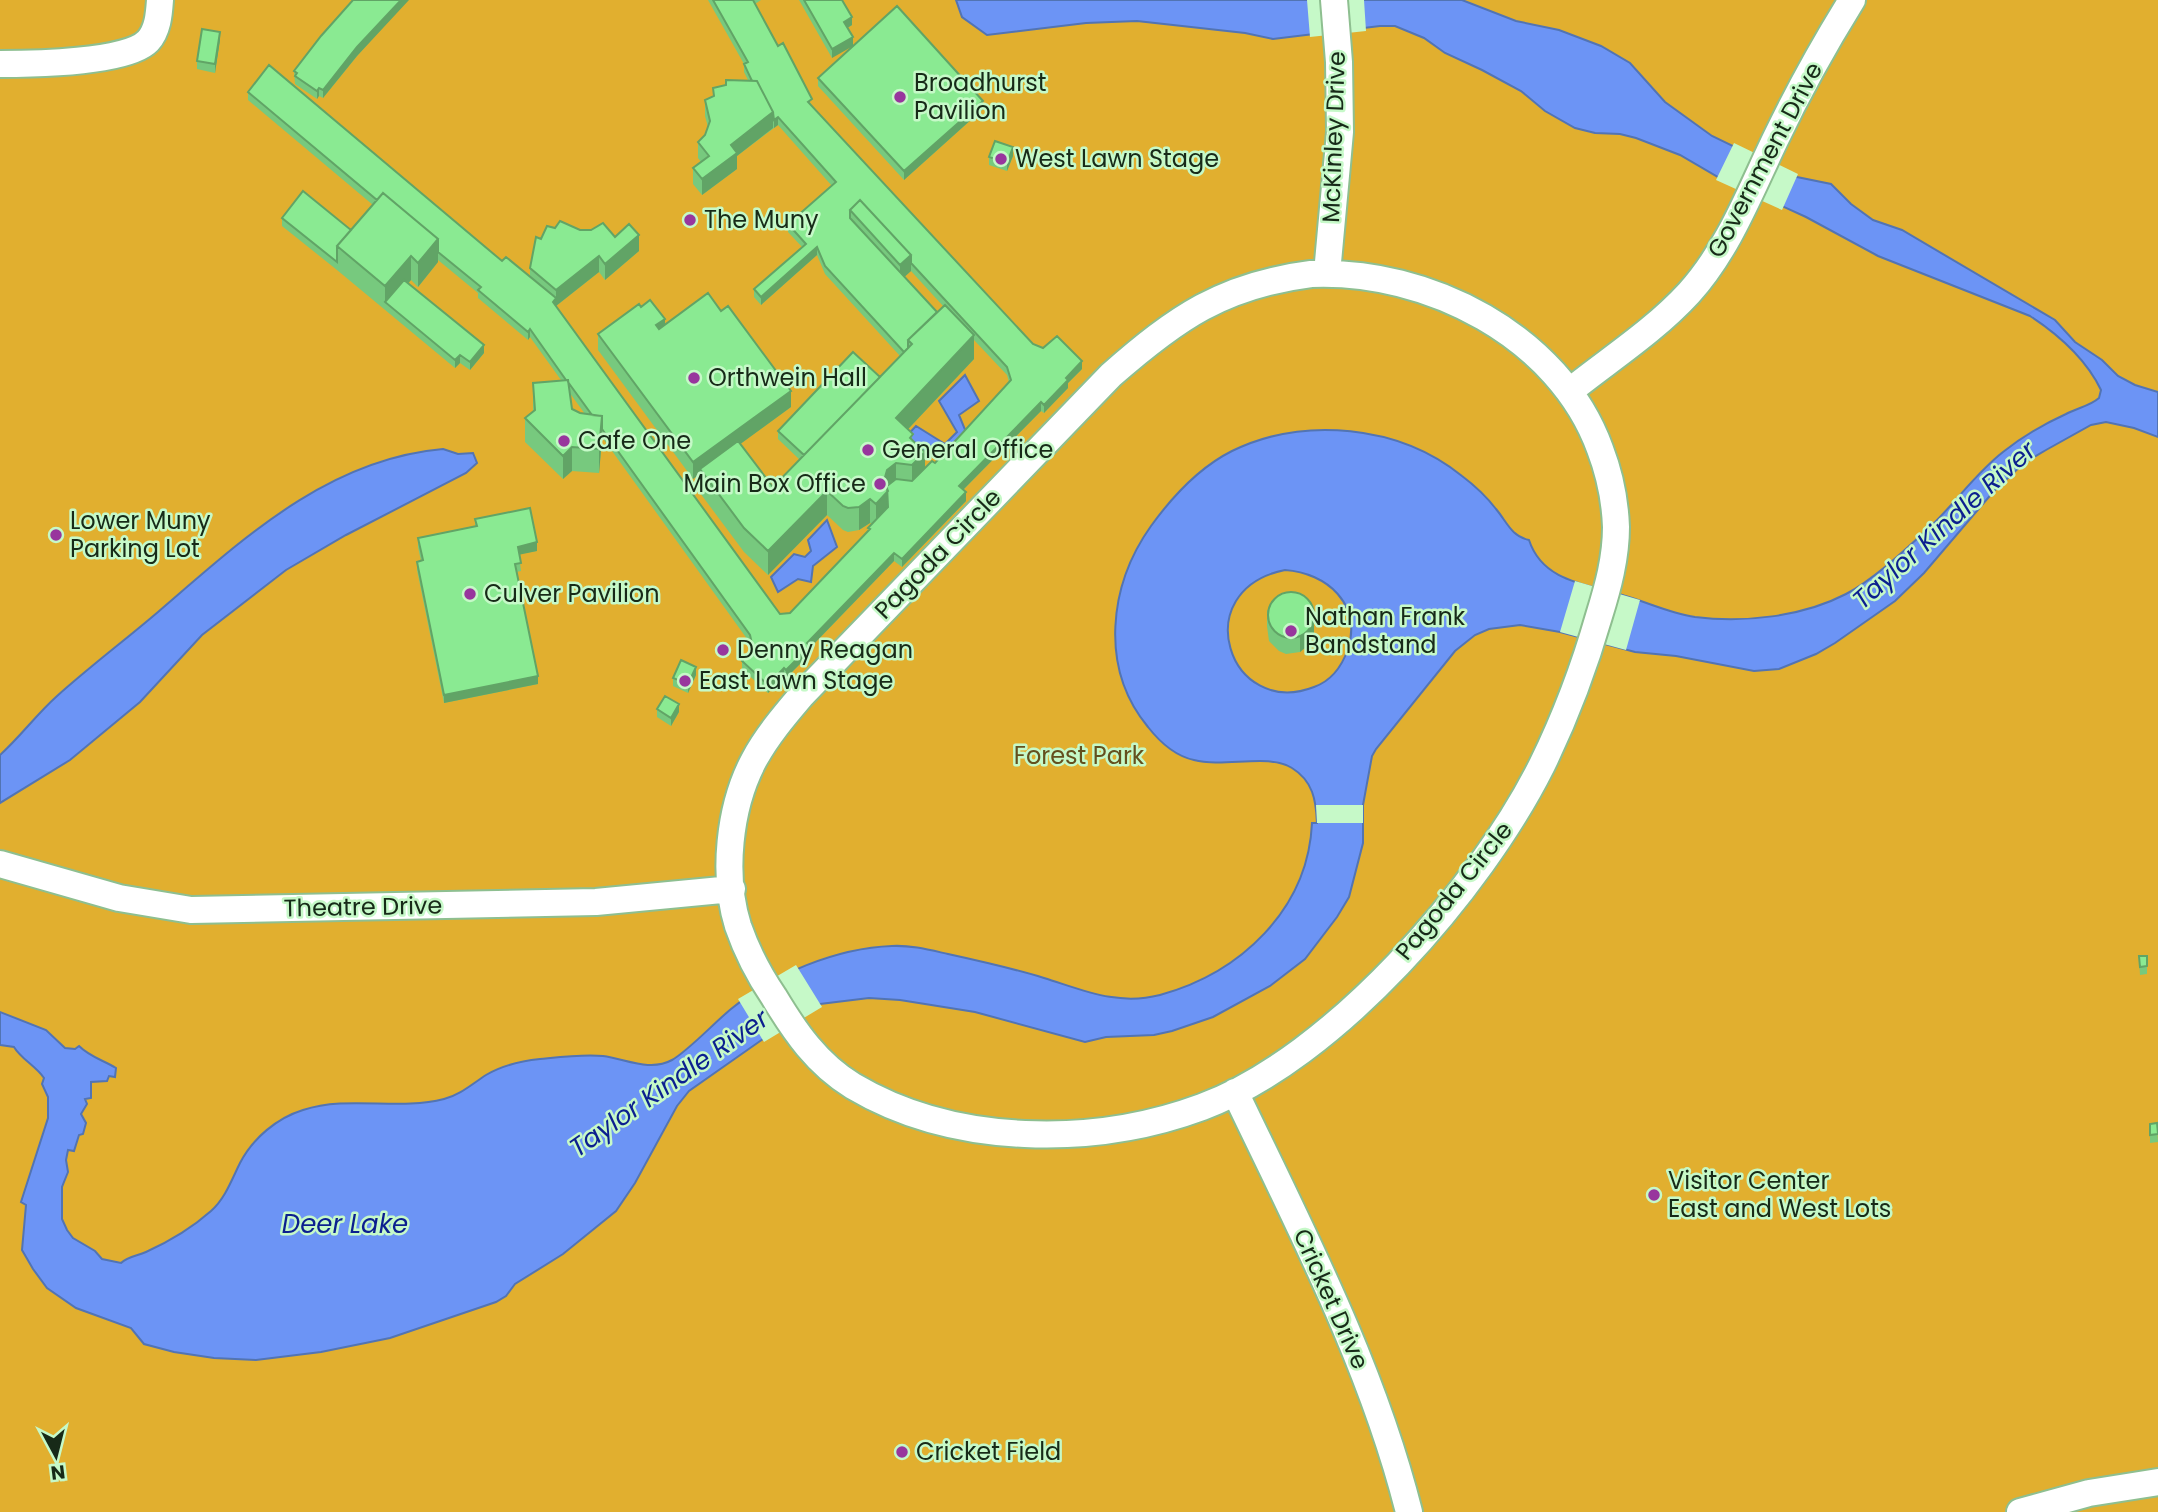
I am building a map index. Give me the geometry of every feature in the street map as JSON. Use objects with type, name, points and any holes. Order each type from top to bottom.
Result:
[{"type":"street","points":[[0,64],[72,60],[130,51],[147,42],[156,28],[160,0]]},
{"type":"street","name":"McKinley Drive","points":[[1327,274],[1339,132],[1335,0]]},
{"type":"street","name":"Government Drive","points":[[1570,391],[1660,320],[1689,292],[1711,264],[1803,86],[1852,0]]},
{"type":"street","name":"Pagoda Circle","points":[[1327,274],[1371,277],[1401,284],[1482,315],[1524,346],[1570,391],[1594,434],[1610,479],[1616,528],[1615,550],[1607,590],[1571,705],[1536,776],[1490,851],[1407,952],[1332,1027],[1274,1071],[1236,1092],[1184,1113],[1120,1127],[1061,1133],[1005,1132],[934,1120],[899,1108],[849,1084],[826,1066],[798,1035],[758,972],[738,923],[732,889],[731,857],[735,817],[752,764],[766,739],[801,695],[1111,375],[1143,347],[1207,303],[1241,289],[1296,276],[1327,274]]},
{"type":"street","name":"Theatre Drive","points":[[0,864],[119,898],[191,910],[596,902],[732,889]]},
{"type":"street","name":"Cricket Drive","points":[[1236,1092],[1360,1362],[1409,1512]]},
{"type":"street","points":[[2020,1512],[2089,1493],[2158,1482]]},
{"type":"green space","name":"Forest Park","points":[[0,0],[2158,0],[2158,1512],[0,1512]]},
{"type":"water","points":[[956,0],[1462,0],[1516,21],[1559,30],[1601,46],[1630,63],[1665,102],[1712,136],[1797,177],[1831,184],[1851,204],[1873,220],[1902,230],[2055,320],[2075,342],[2102,360],[2118,376],[2158,392],[2158,437],[2106,422],[2091,425],[2024,463],[1994,491],[1924,573],[1895,601],[1835,643],[1779,669],[1754,671],[1676,656],[1635,652],[1560,632],[1520,625],[1489,629],[1475,635],[1455,651],[1372,756],[1363,805],[1363,843],[1349,897],[1337,917],[1305,959],[1270,986],[1213,1017],[1154,1035],[1106,1037],[1085,1042],[975,1012],[900,1000],[869,998],[820,1004],[763,1039],[689,1091],[677,1106],[635,1183],[616,1211],[563,1254],[515,1284],[506,1296],[496,1302],[390,1338],[321,1352],[256,1360],[214,1358],[144,1344],[131,1328],[76,1308],[47,1288],[22,1250],[26,1205],[21,1202],[48,1118],[48,1097],[41,1074],[14,1047],[0,1045],[0,1012],[46,1030],[65,1048],[75,1049],[79,1046],[116,1068],[115,1077],[109,1076],[107,1081],[91,1082],[91,1098],[85,1099],[87,1104],[81,1114],[86,1123],[83,1134],[79,1135],[74,1151],[68,1150],[68,1172],[62,1187],[62,1219],[73,1238],[95,1251],[102,1259],[121,1263],[171,1239],[211,1211],[224,1195],[252,1145],[275,1124],[293,1114],[338,1104],[409,1104],[444,1099],[499,1069],[533,1060],[595,1055],[638,1064],[664,1063],[686,1050],[748,996],[786,974],[828,958],[871,948],[913,947],[1008,968],[1087,992],[1129,999],[1160,995],[1189,985],[1242,954],[1283,910],[1298,883],[1308,854],[1312,823],[1317,823],[1312,792],[1299,773],[1282,764],[1194,760],[1180,755],[1162,743],[1132,704],[1116,653],[1115,626],[1126,574],[1151,526],[1187,484],[1209,465],[1232,451],[1289,433],[1320,430],[1381,436],[1437,459],[1462,476],[1488,500],[1514,532],[1529,540],[1543,564],[1565,578],[1685,615],[1713,619],[1752,618],[1811,608],[1857,588],[1932,525],[2003,452],[2041,426],[2099,398],[2101,390],[2080,358],[2030,316],[1878,256],[1806,217],[1718,177],[1680,155],[1636,138],[1575,128],[1545,111],[1521,91],[1445,53],[1424,38],[1395,26],[1273,39],[1245,33],[1137,21],[1086,23],[987,35],[962,17]],"holes":[[[1285,570],[1315,577],[1338,594],[1350,618],[1351,633],[1346,655],[1331,677],[1314,687],[1284,692],[1260,685],[1241,670],[1231,648],[1228,625],[1236,601],[1254,582]]]},
{"type":"water","points":[[965,375],[979,401],[959,415],[966,432],[946,453],[929,445],[922,462],[901,442],[916,426],[945,444],[957,432],[939,401]]},
{"type":"water","points":[[443,449],[458,454],[473,453],[477,463],[466,473],[346,535],[286,570],[202,635],[140,702],[70,760],[0,803],[0,755],[56,697],[255,531],[288,507],[361,469],[401,456]]},
{"type":"water","points":[[827,520],[837,547],[813,566],[811,582],[798,579],[778,592],[771,577],[794,554],[805,557],[811,551],[808,540]]},
{"type":"pier","points":[[1307,0],[1364,0],[1366,31],[1310,37]]},
{"type":"pier","points":[[1734,143],[1798,174],[1782,210],[1716,180]]},
{"type":"pier","points":[[1575,581],[1640,600],[1626,650],[1560,632]]},
{"type":"pier","points":[[1316,805],[1363,805],[1363,823],[1317,823]]},
{"type":"pier","points":[[796,965],[822,1007],[764,1042],[738,999]]},
{"type":"building","points":[[353,0],[401,0],[357,47],[323,90],[319,88],[317,91],[295,76],[297,73],[294,71]]},
{"type":"building","points":[[713,0],[753,0],[778,46],[783,43],[812,99],[808,102],[1033,344],[1043,348],[1057,336],[1082,361],[1044,405],[1041,402],[959,486],[966,492],[902,559],[894,553],[807,643],[810,646],[768,685],[742,661],[753,648],[750,635],[602,429],[602,416],[592,415],[530,329],[528,332],[478,290],[481,287],[438,252],[438,239],[383,193],[377,200],[248,92],[269,65],[502,261],[506,257],[556,298],[553,302],[780,614],[790,613],[888,507],[887,486],[896,479],[912,481],[932,461],[935,463],[1011,380],[1007,367],[911,263],[911,255],[860,200],[850,210],[850,218],[937,312],[908,340],[908,348],[904,352],[825,266],[817,247],[761,297],[754,289],[806,244],[788,224],[836,182],[778,117],[774,120],[773,112],[757,81],[752,81],[744,64],[748,62]]},
{"type":"building","points":[[804,0],[842,0],[852,17],[844,22],[853,37],[832,49]]},
{"type":"building","name":"Broadhurst Pavilion","points":[[897,6],[983,101],[904,171],[818,78]]},
{"type":"building","points":[[202,29],[220,32],[215,64],[197,61]]},
{"type":"building","points":[[726,80],[757,81],[773,112],[731,145],[737,153],[702,179],[693,168],[709,156],[698,142],[705,135],[710,121],[705,100],[714,96],[713,88],[726,85]]},
{"type":"building","points":[[995,141],[1013,147],[1007,163],[989,157]]},
{"type":"building","points":[[303,191],[351,230],[337,246],[337,262],[282,218]]},
{"type":"building","points":[[383,193],[438,239],[418,263],[411,256],[385,286],[337,246]]},
{"type":"building","points":[[860,200],[911,255],[900,265],[850,210]]},
{"type":"building","points":[[560,221],[580,230],[591,230],[603,223],[615,237],[629,224],[639,235],[605,264],[599,256],[556,290],[530,268],[536,237],[541,239],[547,226],[555,228]]},
{"type":"building","points":[[404,280],[484,345],[470,362],[460,355],[455,360],[385,302]]},
{"type":"building","name":"Orthwein Hall","points":[[708,293],[721,311],[728,306],[791,391],[693,462],[598,334],[639,304],[641,307],[650,300],[665,319],[656,325],[659,329]]},
{"type":"building","name":"General Office","points":[[945,305],[974,335],[896,418],[913,434],[910,438],[925,452],[912,465],[896,463],[887,470],[884,481],[888,491],[876,504],[870,499],[859,507],[848,508],[827,491],[768,551],[744,528],[700,469],[738,441],[773,487],[912,344],[908,340]]},
{"type":"building","points":[[853,352],[880,377],[804,455],[778,431]]},
{"type":"building","points":[[568,380],[572,409],[602,416],[599,449],[572,447],[563,456],[525,418],[535,410],[533,383]]},
{"type":"building","name":"Culver Pavilion","points":[[530,508],[537,542],[518,547],[521,563],[515,564],[538,676],[444,695],[417,562],[423,560],[418,538],[477,526],[475,519]]},
{"type":"building","points":[[1291,592],[1307,599],[1314,615],[1307,631],[1291,638],[1275,631],[1268,615],[1275,599]]},
{"type":"building","points":[[681,660],[696,667],[688,684],[673,678]]},
{"type":"building","points":[[665,696],[679,704],[671,718],[657,709]]},
{"type":"building","points":[[2139,956],[2147,956],[2147,966],[2140,967]]},
{"type":"building","points":[[2157,1123],[2158,1134],[2150,1135],[2150,1124]]},
{"type":"place","name":"Broadhurst Pavilion","points":[[900,97]]},
{"type":"place","name":"West Lawn Stage","points":[[1001,159]]},
{"type":"place","name":"The Muny","points":[[690,220]]},
{"type":"place","name":"Orthwein Hall","points":[[694,378]]},
{"type":"place","name":"Cafe One","points":[[564,441]]},
{"type":"place","name":"General Office","points":[[868,450]]},
{"type":"place","name":"Main Box Office","points":[[880,484]]},
{"type":"place","name":"Lower Muny Parking Lot","points":[[56,535]]},
{"type":"place","name":"Culver Pavilion","points":[[470,594]]},
{"type":"place","name":"Nathan Frank Bandstand","points":[[1291,631]]},
{"type":"place","name":"Denny Reagan","points":[[723,650]]},
{"type":"place","name":"East Lawn Stage","points":[[685,681]]},
{"type":"place","name":"Visitor Center East and West Lots","points":[[1654,1195]]},
{"type":"place","name":"Cricket Field","points":[[902,1452]]},
{"type":"water label","name":"Taylor Kindle River","points":[[1944,525]]},
{"type":"water label","name":"Taylor Kindle River","points":[[669,1083]]},
{"type":"water label","name":"Deer Lake","points":[[345,1224]]}]
